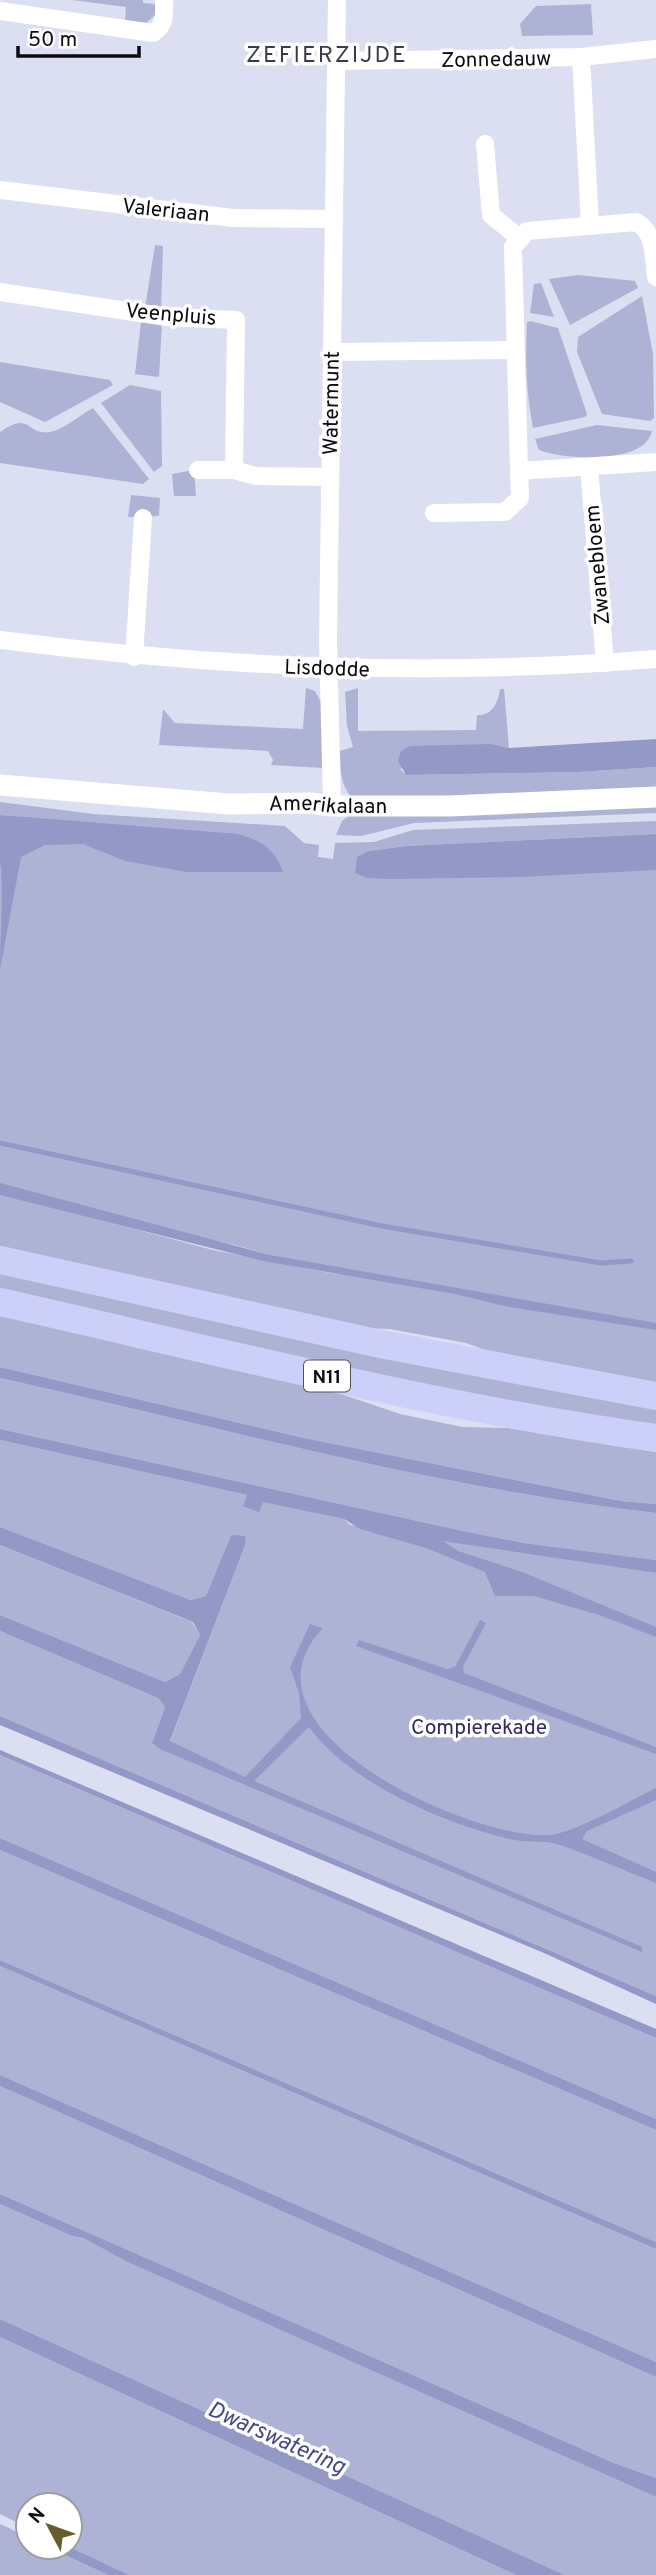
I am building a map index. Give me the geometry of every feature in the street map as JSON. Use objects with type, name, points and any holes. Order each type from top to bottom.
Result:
[{"type":"highway","name":"N11","points":[[0,1260],[385,1345],[656,1396]]},
{"type":"highway","name":"N11","points":[[0,1301],[389,1390],[505,1413],[656,1438]]},
{"type":"street","points":[[0,11],[153,33],[161,29],[164,21],[164,0]]},
{"type":"street","name":"Watermunt","points":[[332,806],[328,669],[337,0]]},
{"type":"street","name":"Zonnedauw","points":[[336,61],[581,57],[656,49]]},
{"type":"street","points":[[581,57],[590,225]]},
{"type":"street","points":[[485,144],[491,215],[518,237]]},
{"type":"street","name":"Valeriaan","points":[[0,190],[233,218],[334,219]]},
{"type":"street","points":[[434,513],[505,512],[520,498],[513,247],[518,237],[527,231],[651,221],[656,277]]},
{"type":"street","name":"Veenpluis","points":[[0,292],[167,317],[236,320],[234,470]]},
{"type":"street","points":[[332,352],[515,350]]},
{"type":"street","points":[[519,471],[656,461]]},
{"type":"street","name":"Zwanebloem","points":[[589,467],[605,663]]},
{"type":"street","points":[[198,470],[234,470],[256,476],[330,477]]},
{"type":"street","points":[[134,657],[143,517]]},
{"type":"street","name":"Lisdodde","points":[[0,639],[134,657],[328,669],[428,670],[656,659]]},
{"type":"street","name":"Amerikalaan","points":[[0,785],[229,804],[311,803],[332,806],[450,807],[656,797]]},
{"type":"green space","points":[[72,0],[143,0],[143,3],[155,4],[155,15],[145,24],[125,23],[126,7]]},
{"type":"green space","points":[[591,4],[593,35],[522,36],[520,24],[536,6]]},
{"type":"green space","points":[[155,245],[163,246],[161,309],[145,308]]},
{"type":"green space","points":[[578,275],[635,281],[638,288],[570,325],[549,279]]},
{"type":"green space","points":[[541,283],[554,317],[530,313],[534,284]]},
{"type":"green space","points":[[642,296],[653,354],[654,418],[650,421],[602,414],[577,352],[578,337]]},
{"type":"green space","points":[[141,322],[162,323],[159,377],[135,374]]},
{"type":"green space","points":[[527,322],[558,328],[587,414],[585,417],[533,428],[526,362]]},
{"type":"green space","points":[[0,362],[110,380],[113,385],[45,422],[0,402]]},
{"type":"green space","points":[[130,385],[161,391],[162,466],[154,472],[101,403]]},
{"type":"green space","points":[[93,408],[149,479],[143,484],[0,463],[0,432],[10,426],[24,423],[37,431],[50,432],[67,425]]},
{"type":"green space","points":[[597,425],[652,431],[646,442],[635,450],[603,457],[567,456],[539,450],[535,439]]},
{"type":"green space","points":[[194,470],[196,496],[174,496],[172,474]]},
{"type":"green space","points":[[131,495],[160,498],[159,516],[128,517]]},
{"type":"green space","points":[[306,688],[315,691],[322,704],[324,768],[271,765],[273,760],[268,751],[159,745],[163,709],[175,723],[303,729]]},
{"type":"green space","points":[[358,688],[358,731],[476,730],[477,715],[490,711],[496,704],[500,689],[504,689],[509,748],[492,744],[400,769],[406,775],[579,772],[656,767],[656,789],[354,799],[343,783],[340,751],[353,747],[347,726],[345,692]]},
{"type":"green space","points":[[0,802],[93,814],[285,826],[304,843],[319,845],[318,857],[333,859],[335,843],[374,842],[413,830],[656,821],[656,834],[405,846],[369,851],[656,854],[656,1384],[514,1361],[466,1343],[390,1329],[354,1328],[0,1246],[0,826],[85,824],[0,815]],"holes":[[[22,1199],[235,1245],[340,1275],[213,1250]]]},
{"type":"green space","points":[[656,806],[656,813],[414,823],[361,836],[336,835],[342,821],[348,816]]},
{"type":"green space","points":[[0,1271],[656,1406],[656,1428],[501,1403],[0,1292]]},
{"type":"green space","points":[[0,1315],[332,1391],[400,1414],[462,1427],[508,1428],[656,1452],[656,1504],[621,1501],[304,1438],[0,1367]]},
{"type":"green space","points":[[0,1378],[409,1472],[573,1502],[656,1513],[656,1560],[524,1543],[463,1531],[0,1429]]},
{"type":"green space","name":"Compierekade","points":[[0,1440],[247,1495],[259,1511],[263,1501],[344,1519],[350,1525],[656,1573],[656,1996],[0,1716],[0,1631],[158,1698],[165,1707],[152,1743],[170,1742],[246,1543],[231,1535],[206,1596],[191,1600],[0,1527]]},
{"type":"green space","points":[[0,1545],[192,1622],[200,1635],[180,1674],[165,1682],[0,1615]]},
{"type":"green space","points":[[0,1755],[656,2038],[656,2119],[0,1838]]},
{"type":"green space","points":[[0,1850],[656,2130],[656,2242],[0,1960]]},
{"type":"green space","points":[[0,1966],[656,2249],[656,2362],[0,2075]]},
{"type":"green space","points":[[0,2086],[656,2377],[656,2478],[614,2463],[0,2194]]},
{"type":"green space","points":[[0,2204],[72,2236],[83,2238],[129,2262],[656,2497],[656,2575],[565,2575],[0,2319]]},
{"type":"green space","points":[[0,2337],[516,2575],[129,2575],[84,2554],[84,2491],[14,2491],[14,2521],[0,2514]]},
{"type":"green space","points":[[0,2524],[14,2530],[14,2561],[78,2561],[108,2575],[0,2575]]},
{"type":"shaded area","points":[[656,739],[656,767],[579,772],[406,775],[398,761],[401,751],[410,746],[492,744],[509,748]]},
{"type":"shaded area","points":[[0,815],[238,834],[271,851],[283,872],[187,872],[125,861],[83,844],[45,845],[21,857],[0,969]]},
{"type":"shaded area","points":[[656,834],[656,870],[521,877],[387,879],[367,878],[355,873],[357,857],[369,851],[405,846]]},
{"type":"shaded area","points":[[0,1183],[270,1255],[656,1323],[656,1330],[504,1306],[455,1294],[263,1261],[0,1195]]},
{"type":"shaded area","points":[[0,1367],[304,1438],[621,1501],[656,1504],[656,1513],[491,1488],[326,1454],[0,1378]]},
{"type":"shaded area","points":[[0,1429],[463,1531],[524,1543],[656,1560],[656,1573],[443,1541],[458,1551],[522,1572],[656,1627],[656,1637],[599,1615],[534,1596],[495,1596],[485,1572],[426,1548],[360,1529],[344,1519],[263,1502],[259,1512],[243,1506],[247,1495],[0,1440]]},
{"type":"shaded area","points":[[0,1527],[191,1600],[206,1596],[231,1535],[245,1536],[246,1543],[170,1741],[245,1777],[301,1718],[299,1693],[290,1667],[310,1624],[323,1628],[302,1666],[306,1704],[331,1739],[370,1771],[417,1798],[466,1819],[512,1831],[548,1835],[587,1823],[656,1788],[656,1800],[587,1831],[582,1839],[656,1872],[656,1883],[557,1844],[515,1840],[431,1813],[374,1784],[327,1747],[309,1727],[254,1781],[642,1947],[642,1952],[160,1749],[152,1743],[165,1707],[158,1698],[0,1631],[0,1615],[165,1682],[180,1674],[200,1635],[193,1622],[0,1545]]},
{"type":"shaded area","points":[[480,1620],[486,1623],[463,1667],[464,1673],[656,1747],[656,1754],[356,1646],[359,1640],[447,1669],[455,1667]]},
{"type":"shaded area","points":[[0,1716],[656,1996],[656,2004],[544,1953],[0,1725]]},
{"type":"shaded area","points":[[0,1750],[656,2029],[656,2038],[0,1755]]},
{"type":"shaded area","points":[[0,1838],[656,2119],[656,2130],[0,1850]]},
{"type":"shaded area","points":[[0,1960],[656,2242],[656,2249],[0,1966]]},
{"type":"shaded area","points":[[0,2075],[656,2362],[656,2377],[0,2086]]},
{"type":"shaded area","points":[[0,2194],[614,2463],[656,2478],[656,2497],[128,2262],[83,2238],[72,2236],[0,2204]]},
{"type":"shaded area","points":[[0,2319],[565,2575],[516,2575],[0,2337]]},
{"type":"shaded area","points":[[84,2554],[129,2575],[108,2575],[78,2561],[84,2561]]},
{"type":"waterway","points":[[0,1143],[382,1226],[601,1263],[631,1261]]},
{"type":"district","name":"ZEFIERZIJDE","points":[[327,54]]},
{"type":"water label","name":"Dwarswatering","points":[[277,2437]]}]
